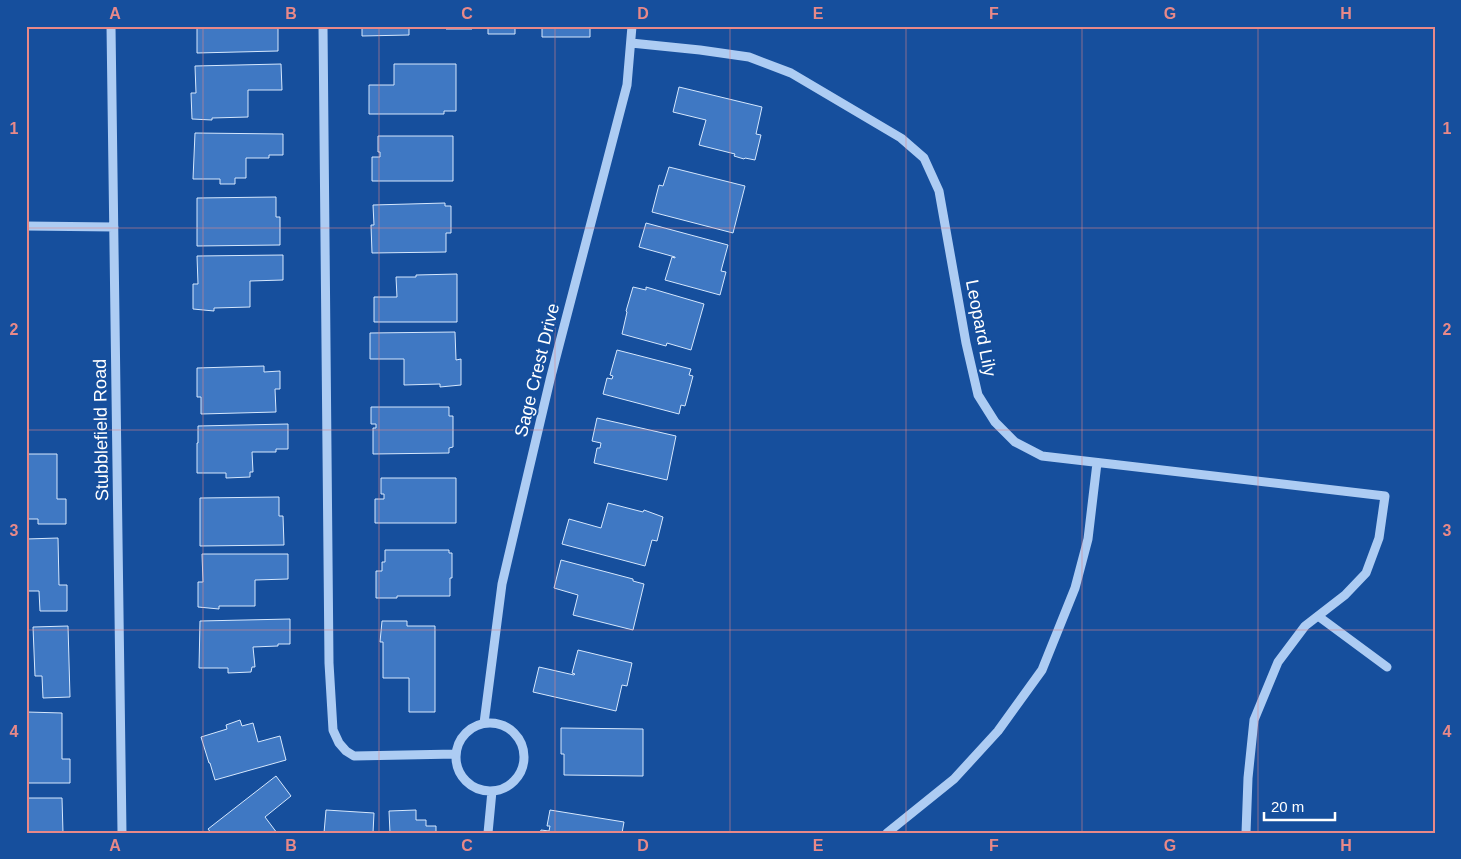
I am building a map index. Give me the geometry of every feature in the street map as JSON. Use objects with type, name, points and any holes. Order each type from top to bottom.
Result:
[{"type":"street","name":"Stubblefield Road","points":[[111,26],[122,833]]},
{"type":"street","points":[[323,26],[329,663],[333,730],[346,751],[354,756],[456,754]]},
{"type":"street","name":"Sage Crest Drive","points":[[484,723],[502,584],[552,370],[627,85],[632,26]]},
{"type":"street","name":"Leopard Lily","points":[[631,43],[749,57],[790,73],[901,138],[924,158],[939,192],[966,343],[978,396],[995,422],[1015,442],[1042,456],[1385,496],[1379,538],[1366,573],[1345,595],[1318,616]]},
{"type":"street","points":[[26,226],[114,227]]},
{"type":"street","points":[[887,833],[954,779],[998,731],[1042,670],[1075,588],[1088,539],[1097,462]]},
{"type":"street","points":[[1246,833],[1248,778],[1254,720],[1278,662],[1306,626],[1318,616],[1387,667]]},
{"type":"street","points":[[484,723],[495,723],[505,726],[514,733],[520,742],[523,753],[523,764],[519,774],[512,783],[492,791],[481,790],[464,780],[456,763],[459,743],[464,734],[473,727],[484,723]]},
{"type":"street","points":[[488,833],[492,791]]},
{"type":"building","points":[[197,26],[278,27],[278,51],[197,53]]},
{"type":"building","points":[[362,26],[409,26],[409,35],[362,36]]},
{"type":"building","points":[[446,26],[472,26],[472,29],[446,29]]},
{"type":"building","points":[[486,26],[534,26],[534,28],[515,28],[515,34],[488,34]]},
{"type":"building","points":[[542,26],[590,26],[590,37],[542,37]]},
{"type":"building","points":[[281,64],[282,90],[248,90],[248,117],[212,118],[212,120],[192,119],[191,93],[196,93],[195,66]]},
{"type":"building","points":[[394,64],[456,64],[456,111],[444,111],[444,114],[369,114],[369,85],[394,85]]},
{"type":"building","points":[[679,87],[762,107],[756,134],[761,135],[755,160],[744,159],[734,156],[735,154],[699,145],[706,120],[673,112]]},
{"type":"building","points":[[195,133],[283,134],[283,155],[269,155],[269,158],[246,158],[246,178],[235,178],[235,184],[220,184],[220,179],[193,179]]},
{"type":"building","points":[[378,136],[453,136],[453,181],[372,181],[372,157],[380,157],[380,152],[378,152]]},
{"type":"building","points":[[669,167],[745,186],[733,233],[652,212],[659,185],[663,186]]},
{"type":"building","points":[[276,197],[276,217],[280,217],[280,245],[197,246],[197,198]]},
{"type":"building","points":[[445,203],[445,206],[451,206],[451,233],[446,233],[446,252],[372,253],[371,225],[374,225],[373,205]]},
{"type":"building","points":[[646,223],[728,245],[721,271],[726,272],[720,295],[665,280],[672,257],[675,257],[639,247]]},
{"type":"building","points":[[283,255],[283,280],[250,281],[250,307],[214,308],[214,311],[193,309],[193,284],[198,284],[197,256]]},
{"type":"building","points":[[457,274],[457,322],[374,322],[374,297],[397,297],[396,277]]},
{"type":"building","points":[[633,287],[646,290],[646,287],[704,304],[691,350],[667,343],[666,346],[622,334]]},
{"type":"building","points":[[455,332],[456,360],[461,359],[461,385],[440,387],[440,384],[404,385],[404,359],[370,359],[370,333]]},
{"type":"building","points":[[617,350],[691,369],[689,375],[693,376],[685,406],[681,405],[679,414],[603,394],[607,378],[612,379],[613,376],[610,375]]},
{"type":"building","points":[[264,366],[264,372],[280,371],[280,389],[275,389],[276,412],[201,414],[201,397],[197,397],[197,368]]},
{"type":"building","points":[[371,407],[449,407],[449,416],[453,416],[453,447],[449,448],[449,453],[373,454],[373,428],[376,428],[376,424],[371,424]]},
{"type":"building","points":[[597,418],[676,436],[667,480],[594,463],[597,448],[600,448],[601,443],[592,441]]},
{"type":"building","points":[[288,424],[288,449],[276,449],[276,452],[252,452],[253,472],[250,472],[250,477],[226,478],[226,473],[197,473],[198,426]]},
{"type":"building","points":[[26,454],[57,454],[57,499],[66,499],[66,524],[38,524],[38,519],[26,519]]},
{"type":"building","points":[[381,478],[456,478],[456,523],[375,523],[375,499],[384,499],[384,494],[381,494]]},
{"type":"building","points":[[279,497],[279,516],[283,516],[284,545],[200,546],[200,498]]},
{"type":"building","points":[[608,503],[643,512],[644,510],[663,517],[657,541],[652,540],[645,566],[562,544],[569,519],[601,528]]},
{"type":"building","points":[[58,538],[59,585],[67,585],[67,611],[40,611],[39,591],[26,591],[26,539]]},
{"type":"building","points":[[385,550],[449,550],[449,553],[452,553],[450,596],[376,598],[376,571],[382,571],[382,562],[385,562]]},
{"type":"building","points":[[202,554],[288,554],[288,579],[255,580],[255,606],[219,606],[219,609],[198,607],[198,582],[203,582]]},
{"type":"building","points":[[561,560],[633,579],[633,581],[644,584],[633,630],[573,615],[578,595],[554,588]]},
{"type":"building","points":[[290,619],[290,644],[253,647],[255,667],[252,667],[251,672],[228,673],[228,668],[199,668],[200,621]]},
{"type":"building","points":[[382,621],[407,621],[407,626],[435,626],[435,712],[409,712],[409,678],[383,678],[383,642],[380,642]]},
{"type":"building","points":[[68,626],[70,697],[43,698],[42,676],[35,676],[33,627]]},
{"type":"building","points":[[578,650],[632,663],[627,686],[622,685],[616,711],[533,692],[539,667],[574,675],[572,673]]},
{"type":"building","points":[[27,712],[62,713],[62,759],[70,759],[70,783],[27,783]]},
{"type":"building","points":[[240,720],[242,726],[253,723],[258,742],[280,736],[286,760],[215,780],[201,737],[227,729],[226,725]]},
{"type":"building","points":[[561,728],[643,729],[643,776],[564,775],[564,754],[561,754]]},
{"type":"building","points":[[276,776],[291,796],[265,817],[277,833],[211,833],[208,829]]},
{"type":"building","points":[[27,798],[62,798],[63,833],[27,833]]},
{"type":"building","points":[[326,810],[374,813],[373,833],[324,833]]},
{"type":"building","points":[[416,810],[416,820],[426,820],[426,826],[436,826],[436,833],[390,833],[389,811]]},
{"type":"building","points":[[550,810],[624,822],[622,833],[540,833],[541,830],[549,831],[550,826],[547,826]]}]
